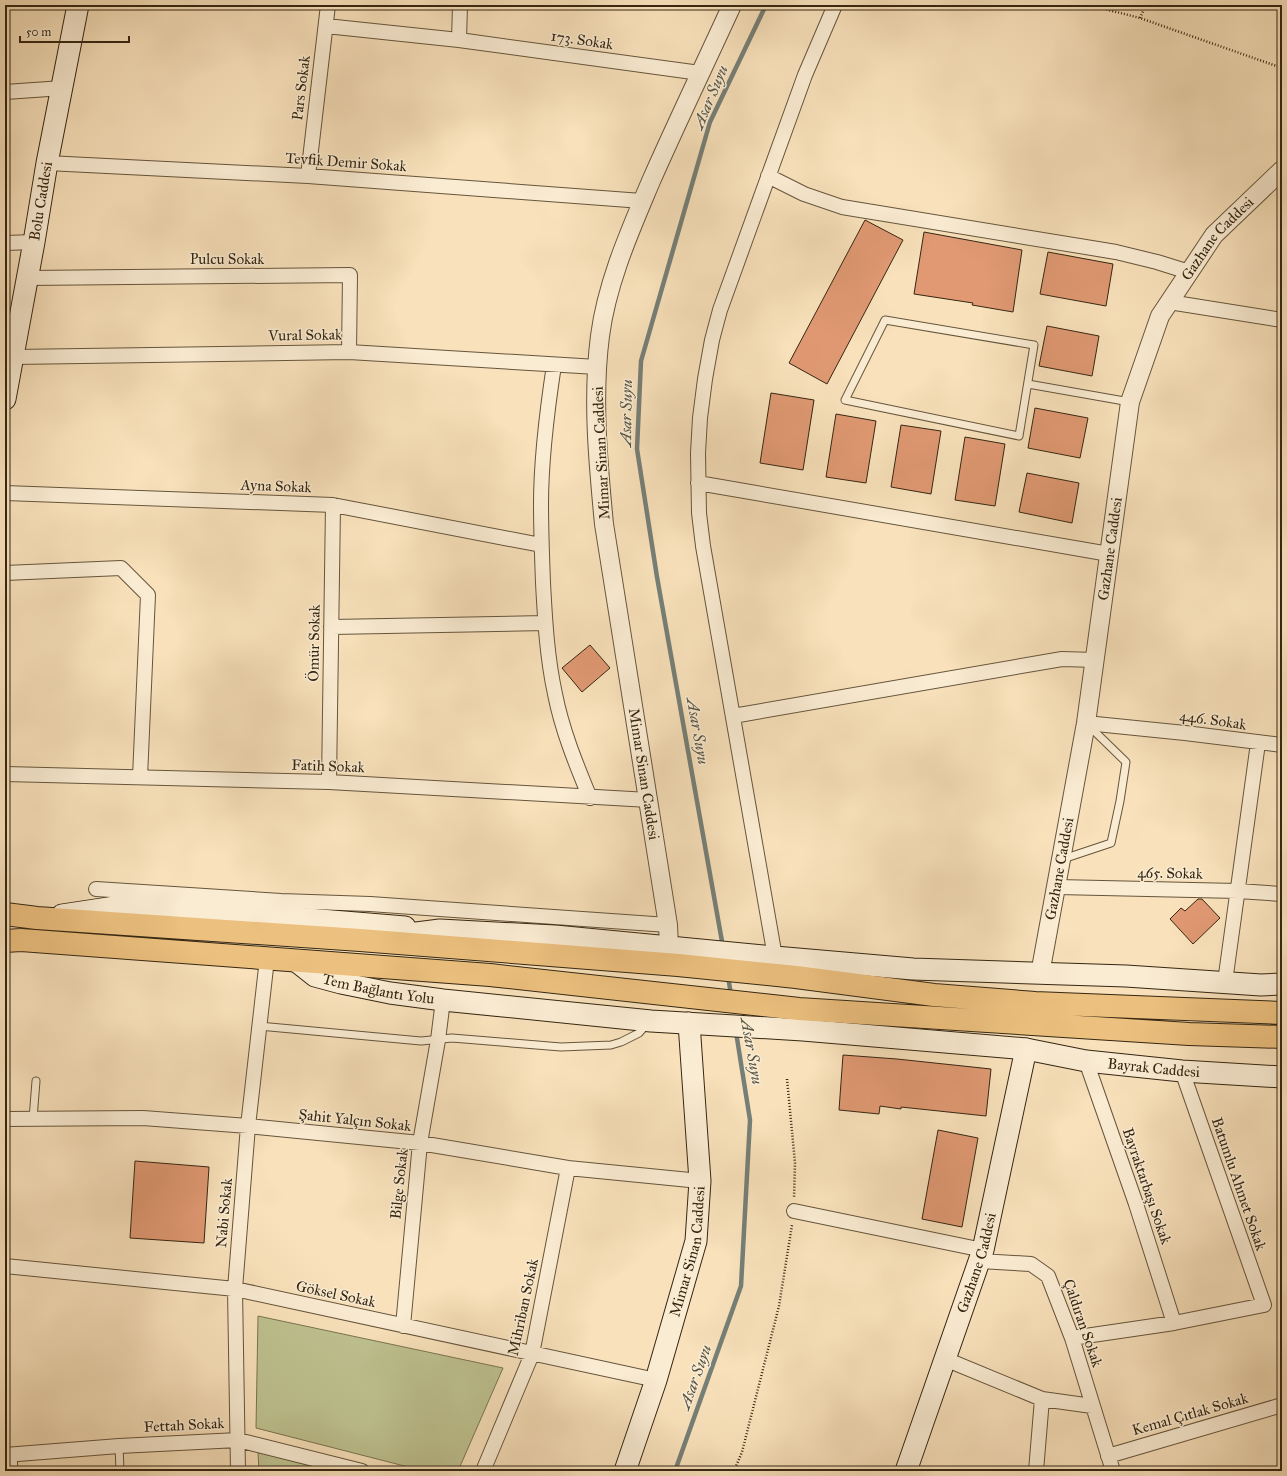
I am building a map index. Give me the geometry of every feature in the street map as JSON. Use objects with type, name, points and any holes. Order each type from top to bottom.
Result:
[{"type":"highway","points":[[17,915],[360,940],[676,953],[796,978],[934,995],[1035,1003],[1282,1013]]},
{"type":"highway","points":[[5,941],[21,940],[490,975],[799,1009],[1189,1034],[1282,1037]]},
{"type":"main road","name":"Bolu Caddesi","points":[[5,399],[47,163],[63,88],[78,5]]},
{"type":"main road","points":[[17,915],[115,907],[447,924],[555,936],[676,953],[769,957],[913,969],[1126,976],[1261,985],[1282,984]]},
{"type":"main road","points":[[360,940],[447,924]]},
{"type":"main road","name":"Tem Bağlantı Yolu","points":[[296,961],[315,976],[390,994],[651,1021],[698,1024]]},
{"type":"main road","name":"Bayrak Caddesi","points":[[698,1024],[803,1030],[1026,1048],[1086,1061],[1182,1071],[1282,1078]]},
{"type":"main road","name":"Mimar Sinan Caddesi","points":[[625,1471],[656,1380],[696,1241],[700,1181],[698,1024]]},
{"type":"main road","name":"Gazhane Caddesi","points":[[906,1471],[981,1256],[1026,1048]]},
{"type":"street","name":"Pars Sokak","points":[[308,176],[328,5]]},
{"type":"street","points":[[459,40],[460,5]]},
{"type":"street","name":"Mimar Sinan Caddesi","points":[[676,953],[668,925],[604,524],[598,467],[597,367],[600,335],[609,292],[624,248],[642,201],[732,5]]},
{"type":"street","points":[[769,957],[733,716],[703,546],[698,483],[700,418],[712,340],[720,310],[804,75],[835,5]]},
{"type":"street","name":"173. Sokak","points":[[326,26],[459,40],[700,73]]},
{"type":"street","points":[[5,92],[63,88]]},
{"type":"street","name":"Tevfik Demir Sokak","points":[[47,163],[308,176],[642,201]]},
{"type":"street","name":"Gazhane Caddesi","points":[[1040,974],[1086,723],[1130,402],[1160,316],[1169,302],[1214,235],[1282,170]]},
{"type":"street","points":[[768,176],[804,194],[842,207],[1116,252],[1189,272]]},
{"type":"street","points":[[5,244],[34,242]]},
{"type":"street","name":"Pulcu Sokak","points":[[27,278],[350,275],[350,352]]},
{"type":"street","points":[[1169,302],[1282,320]]},
{"type":"street","name":"Vural Sokak","points":[[13,357],[350,352],[597,367]]},
{"type":"street","points":[[554,365],[547,409],[542,461],[541,545],[545,623],[548,657],[558,708],[573,758],[590,798]]},
{"type":"street","points":[[698,483],[1109,554]]},
{"type":"street","name":"Ayna Sokak","points":[[5,493],[333,504],[541,545]]},
{"type":"street","name":"Ömür Sokak","points":[[329,782],[333,504]]},
{"type":"street","points":[[5,573],[121,568],[148,595],[140,777]]},
{"type":"street","points":[[331,626],[545,623]]},
{"type":"street","points":[[733,716],[1062,659],[1094,660]]},
{"type":"street","name":"446. Sokak","points":[[1086,723],[1185,733],[1258,743],[1225,982]]},
{"type":"street","points":[[1258,743],[1282,745]]},
{"type":"street","name":"Fatih Sokak","points":[[5,774],[329,782],[590,798],[649,800]]},
{"type":"street","name":"465. Sokak","points":[[1057,887],[1238,891],[1282,894]]},
{"type":"street","points":[[96,889],[281,901],[370,904],[447,924],[668,925]]},
{"type":"street","name":"Nabi Sokak","points":[[238,1471],[235,1289],[248,1126],[267,959]]},
{"type":"street","name":"Bilge Sokak","points":[[403,1326],[420,1143],[438,1040],[443,1000]]},
{"type":"street","name":"Bayraktarbaşı Sokak","points":[[1086,1061],[1136,1204],[1174,1323]]},
{"type":"street","name":"Batumlu Ahmet Sokak","points":[[1072,1338],[1174,1323],[1264,1305],[1182,1071]]},
{"type":"street","name":"Şahit Yalçın Sokak","points":[[5,1119],[143,1118],[248,1126],[420,1143],[568,1168],[700,1181]]},
{"type":"street","name":"Mihriban Sokak","points":[[483,1471],[532,1354],[568,1168]]},
{"type":"street","name":"Çaldıran Sokak","points":[[794,1211],[981,1256],[1031,1264],[1048,1276],[1072,1338],[1113,1471]]},
{"type":"street","name":"Göksel Sokak","points":[[5,1266],[235,1289],[656,1380]]},
{"type":"street","points":[[945,1359],[1042,1399],[1092,1406]]},
{"type":"street","points":[[1036,1471],[1042,1399]]},
{"type":"street","name":"Kemal Çıtlak Sokak","points":[[1108,1456],[1282,1405]]},
{"type":"street","name":"Fettah Sokak","points":[[9,1454],[119,1446],[238,1440],[362,1471]]},
{"type":"lane","points":[[885,320],[1034,345],[1028,384],[1019,436],[845,400],[885,320]]},
{"type":"lane","points":[[1028,384],[1130,402]]},
{"type":"lane","points":[[1061,860],[1111,843],[1120,801],[1126,762],[1086,723]]},
{"type":"lane","points":[[259,1026],[421,1041],[452,1038],[561,1046],[611,1045],[639,1033],[651,1021]]},
{"type":"lane","points":[[33,1119],[36,1081]]},
{"type":"lane","points":[[119,1446],[120,1471]]},
{"type":"lane","points":[[9,1454],[14,1471]]},
{"type":"path","points":[[1089,5],[1140,18],[1282,68]]},
{"type":"path","points":[[1140,18],[1146,5]]},
{"type":"path","points":[[734,1471],[742,1452],[779,1306],[794,1211],[795,1163],[787,1079]]},
{"type":"green space","points":[[258,1316],[503,1368],[458,1471],[424,1471],[256,1428]]},
{"type":"green space","points":[[258,1452],[331,1471],[259,1471]]},
{"type":"building","points":[[865,220],[903,240],[827,384],[789,363]]},
{"type":"building","points":[[924,232],[1022,250],[1013,312],[972,305],[973,303],[914,294]]},
{"type":"building","points":[[1048,252],[1113,264],[1106,306],[1040,294]]},
{"type":"building","points":[[1047,326],[1099,336],[1092,376],[1039,366]]},
{"type":"building","points":[[771,393],[814,400],[803,470],[760,463]]},
{"type":"building","points":[[1035,408],[1088,418],[1080,458],[1028,448]]},
{"type":"building","points":[[836,414],[876,421],[866,483],[826,477]]},
{"type":"building","points":[[901,425],[941,431],[931,494],[891,487]]},
{"type":"building","points":[[965,437],[1005,444],[995,506],[955,500]]},
{"type":"building","points":[[1027,473],[1079,483],[1072,523],[1019,512]]},
{"type":"building","points":[[590,645],[610,668],[582,692],[562,668]]},
{"type":"building","points":[[1198,899],[1202,899],[1220,918],[1193,944],[1170,919],[1181,908],[1185,911]]},
{"type":"building","points":[[843,1055],[991,1069],[986,1116],[880,1106],[879,1114],[839,1110]]},
{"type":"building","points":[[938,1130],[978,1138],[962,1227],[922,1219]]},
{"type":"building","points":[[135,1161],[209,1167],[204,1243],[130,1238]]},
{"type":"waterway","name":"Asar Suyu","points":[[723,947],[657,577],[637,449],[641,361],[710,122],[766,5]]},
{"type":"waterway","name":"Asar Suyu","points":[[728,976],[731,995]]},
{"type":"waterway","name":"Asar Suyu","points":[[675,1471],[741,1286],[750,1120],[736,1032]]}]
